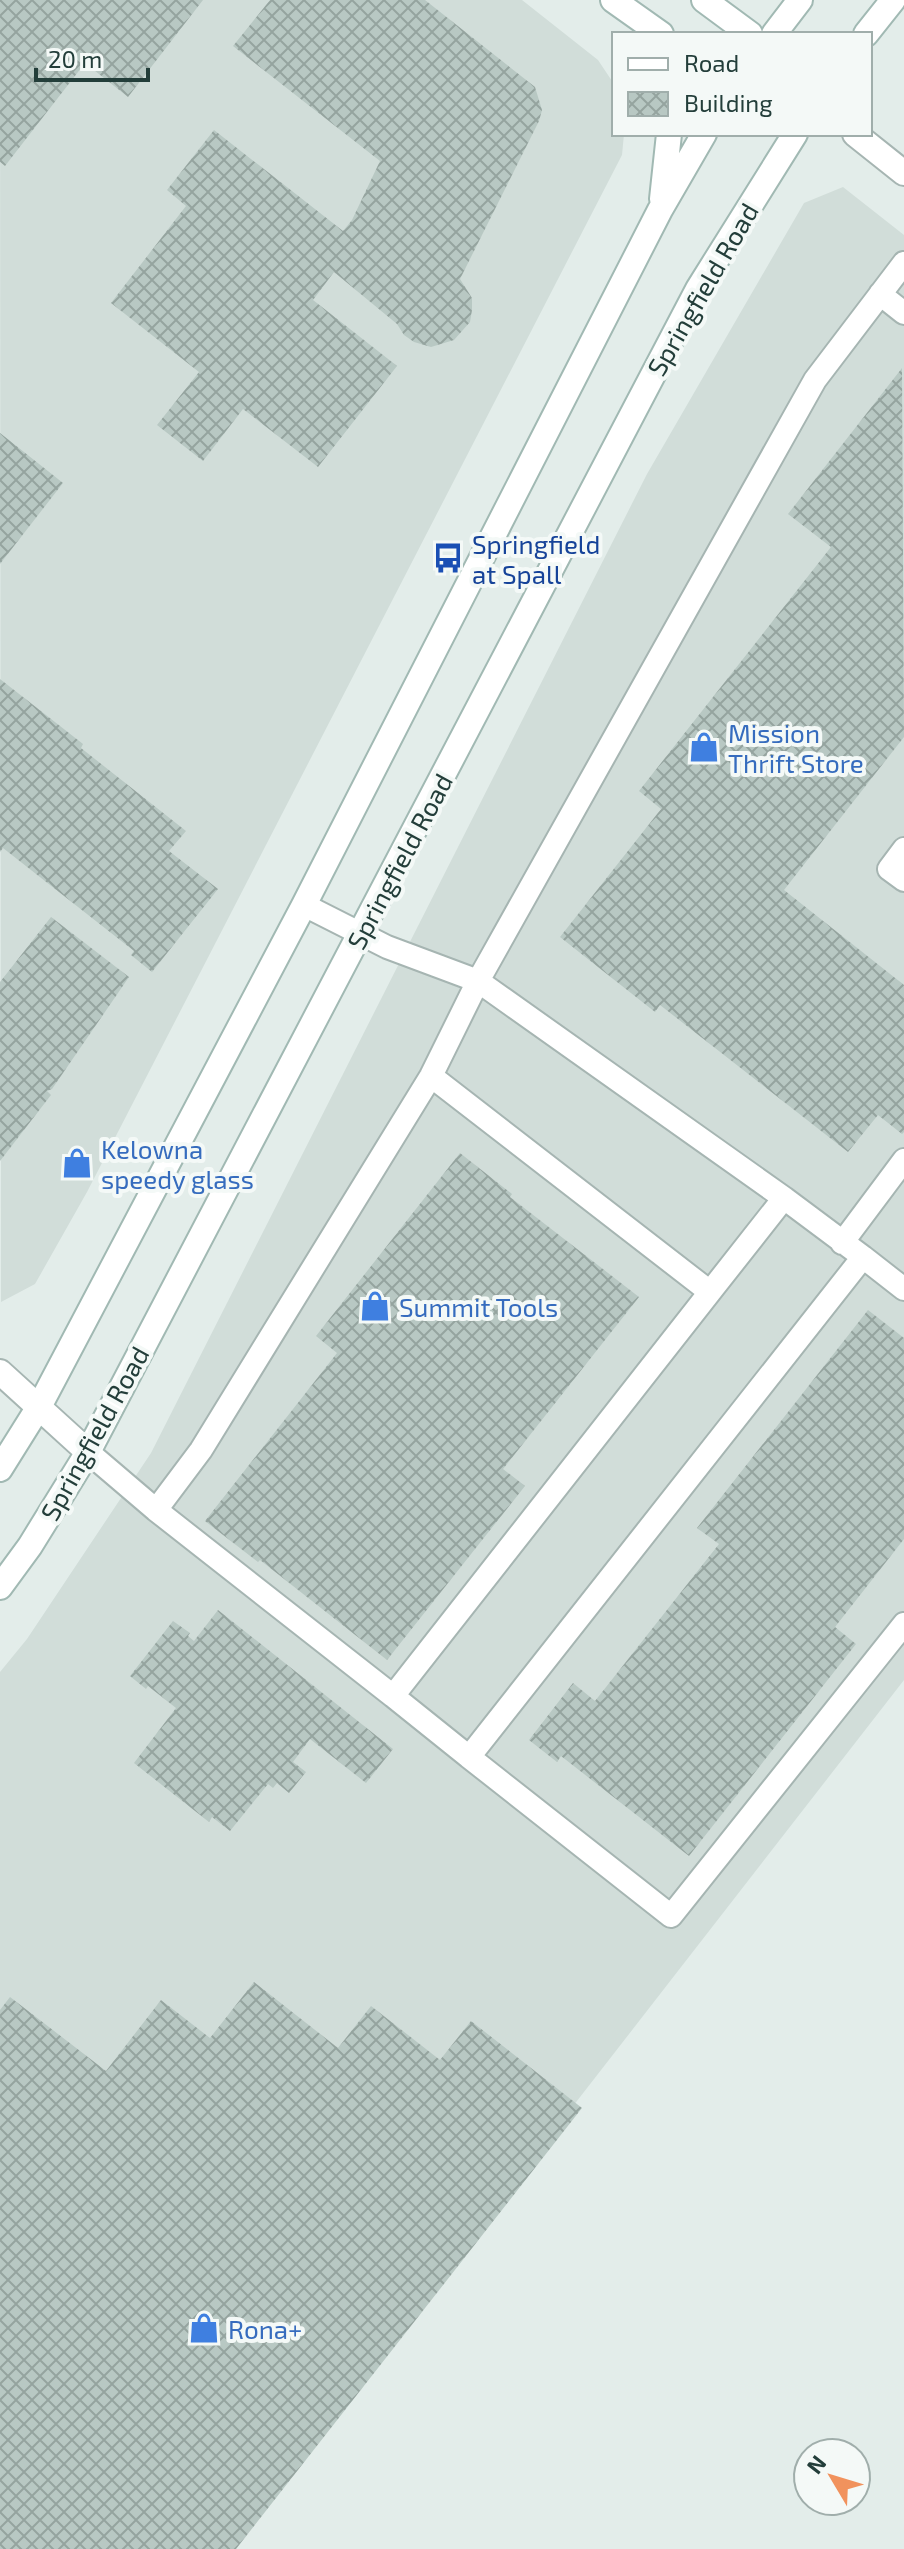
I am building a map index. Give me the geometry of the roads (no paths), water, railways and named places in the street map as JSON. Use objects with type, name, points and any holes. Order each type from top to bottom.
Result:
[{"type":"main road","points":[[704,0],[747,32]]},
{"type":"main road","points":[[776,32],[800,0]]},
{"type":"main road","points":[[868,32],[893,0]]},
{"type":"main road","points":[[617,3],[638,32]]},
{"type":"main road","points":[[617,3],[658,32]]},
{"type":"main road","points":[[660,210],[669,136]]},
{"type":"main road","points":[[0,1469],[40,1405],[304,905],[660,210],[703,136]]},
{"type":"main road","name":"Springfield Road","points":[[0,1587],[30,1546],[88,1452],[698,289],[794,136]]},
{"type":"main road","points":[[858,136],[904,173]]},
{"type":"main road","points":[[0,1372],[40,1405],[88,1452]]},
{"type":"lane","points":[[156,1510],[201,1450],[431,1076],[478,981],[815,380],[904,263]]},
{"type":"lane","points":[[880,294],[904,313]]},
{"type":"lane","points":[[904,849],[889,869],[904,880]]},
{"type":"lane","points":[[304,905],[387,947],[478,981],[784,1198],[904,1289]]},
{"type":"lane","points":[[431,1076],[710,1292]]},
{"type":"lane","points":[[842,1243],[904,1160]]},
{"type":"lane","points":[[393,1696],[784,1198]]},
{"type":"lane","points":[[469,1757],[863,1257]]},
{"type":"lane","points":[[88,1452],[156,1510],[671,1916],[904,1624]]},
{"type":"place","name":"Springfield at Spall","points":[[448,558]]},
{"type":"place","name":"Mission Thrift Store","points":[[704,747]]},
{"type":"place","name":"Kelowna speedy glass","points":[[77,1163]]},
{"type":"place","name":"Summit Tools","points":[[375,1306]]},
{"type":"place","name":"Rona+","points":[[204,2328]]}]
